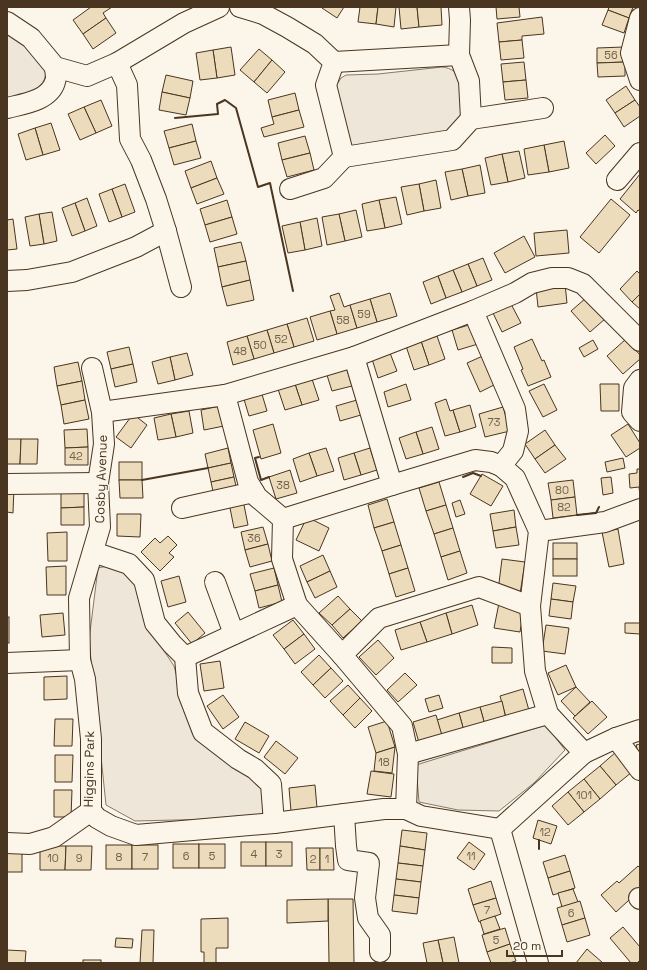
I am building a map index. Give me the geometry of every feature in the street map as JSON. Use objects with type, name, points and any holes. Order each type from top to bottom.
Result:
[{"type":"street","points":[[7,22],[31,38],[55,66],[87,76],[117,63],[184,23],[219,7]]},
{"type":"street","points":[[240,7],[262,14],[286,27],[315,44],[334,62],[459,55]]},
{"type":"street","points":[[459,7],[459,55],[469,81],[471,119]]},
{"type":"street","points":[[640,18],[631,53],[640,80]]},
{"type":"street","points":[[334,62],[326,85],[344,157]]},
{"type":"street","points":[[117,63],[127,85],[130,140],[141,160],[156,199],[166,230],[180,287]]},
{"type":"street","points":[[7,108],[37,100],[50,91],[56,82],[55,66]]},
{"type":"street","points":[[290,189],[324,178],[344,157],[452,140],[471,119],[543,108]]},
{"type":"street","points":[[617,180],[640,153]]},
{"type":"street","points":[[7,281],[27,280],[72,272],[136,247],[166,230]]},
{"type":"street","points":[[102,412],[225,395],[354,357],[473,311],[515,293],[532,283],[552,278],[568,278],[583,284],[640,341]]},
{"type":"street","points":[[473,311],[515,409],[518,431],[513,451],[501,466]]},
{"type":"street","points":[[354,357],[392,485]]},
{"type":"street","name":"Cosby Avenue","points":[[80,660],[79,598],[100,527],[98,483],[104,444],[102,412],[92,368]]},
{"type":"street","points":[[636,417],[634,388],[640,380]]},
{"type":"street","points":[[225,395],[248,482],[257,497],[283,519]]},
{"type":"street","points":[[283,519],[475,460],[491,462],[501,466],[515,478],[539,531],[530,606],[535,671],[548,714],[584,753]]},
{"type":"street","points":[[7,484],[98,483]]},
{"type":"street","points":[[182,508],[254,492]]},
{"type":"street","points":[[539,531],[605,522],[640,509]]},
{"type":"street","points":[[283,519],[282,559],[297,605],[342,655],[402,726],[408,754],[406,809]]},
{"type":"street","points":[[93,552],[130,564],[144,580],[155,623],[185,657],[188,693],[203,732],[238,759],[255,769],[271,784],[274,823]]},
{"type":"street","points":[[215,582],[234,634]]},
{"type":"street","points":[[342,655],[380,618],[478,587],[530,606]]},
{"type":"street","points":[[185,657],[297,605]]},
{"type":"street","points":[[7,663],[80,660]]},
{"type":"street","name":"Higgins Park","points":[[7,843],[30,844],[54,837],[91,811],[91,739],[85,679],[80,660]]},
{"type":"street","points":[[408,754],[548,714]]},
{"type":"street","points":[[500,829],[584,753],[616,738],[640,730]]},
{"type":"street","points":[[616,738],[640,770]]},
{"type":"street","points":[[91,811],[97,818],[111,826],[136,835],[274,823],[384,809],[406,809],[421,816],[500,829]]},
{"type":"street","points":[[344,814],[348,860],[369,863],[365,898],[368,918],[380,935],[380,952]]},
{"type":"street","points":[[500,829],[538,963]]},
{"type":"shaded area","points":[[7,27],[46,69],[43,82],[39,87],[27,93],[7,99]]},
{"type":"shaded area","points":[[442,67],[449,68],[457,74],[460,83],[462,116],[454,130],[354,147],[349,143],[336,86],[341,78],[346,75],[378,74]]},
{"type":"shaded area","points":[[116,564],[137,586],[149,628],[174,666],[192,733],[264,784],[267,809],[257,818],[135,821],[106,805],[89,640],[98,568]]},
{"type":"shaded area","points":[[546,725],[565,750],[534,783],[499,811],[458,810],[419,802],[416,765]]},
{"type":"building","points":[[91,7],[112,7],[103,13],[106,18],[83,34],[73,20]]},
{"type":"building","points":[[322,7],[344,7],[337,18]]},
{"type":"building","points":[[360,7],[378,7],[376,24],[358,22]]},
{"type":"building","points":[[378,7],[396,7],[394,27],[376,24]]},
{"type":"building","points":[[399,7],[417,7],[419,27],[401,29]]},
{"type":"building","points":[[417,7],[441,7],[442,25],[419,27]]},
{"type":"building","points":[[496,7],[519,7],[520,17],[497,19]]},
{"type":"building","points":[[609,7],[633,7],[629,18],[608,10]]},
{"type":"building","points":[[608,10],[629,18],[624,33],[602,25]]},
{"type":"building","points":[[542,17],[544,34],[522,36],[522,40],[499,42],[497,23]]},
{"type":"building","points":[[106,18],[116,33],[93,49],[83,34]]},
{"type":"building","points":[[522,40],[524,58],[501,60],[499,42]]},
{"type":"building","points":[[231,47],[235,75],[217,78],[213,50]]},
{"type":"building","points":[[624,47],[625,62],[597,63],[597,48]]},
{"type":"building","points":[[259,49],[272,60],[254,82],[240,70]]},
{"type":"building","points":[[213,50],[217,78],[200,80],[196,53]]},
{"type":"building","points":[[272,60],[285,72],[267,93],[254,82]]},
{"type":"building","points":[[524,62],[526,80],[503,82],[501,64]]},
{"type":"building","points":[[625,62],[625,76],[598,77],[597,63]]},
{"type":"building","points":[[166,75],[193,81],[190,98],[162,92]]},
{"type":"building","points":[[526,80],[528,98],[505,100],[503,82]]},
{"type":"building","points":[[626,86],[635,100],[615,113],[606,100]]},
{"type":"building","points":[[162,92],[190,98],[186,115],[159,110]]},
{"type":"building","points":[[295,93],[299,110],[272,117],[268,100]]},
{"type":"building","points":[[101,100],[112,126],[96,133],[84,107]]},
{"type":"building","points":[[635,100],[640,107],[640,116],[624,127],[615,113]]},
{"type":"building","points":[[84,107],[96,133],[80,140],[68,114]]},
{"type":"building","points":[[299,110],[304,127],[264,137],[261,128],[274,124],[272,117]]},
{"type":"building","points":[[51,123],[60,150],[43,155],[35,128]]},
{"type":"building","points":[[192,124],[196,141],[169,148],[164,131]]},
{"type":"building","points":[[35,128],[43,155],[26,160],[18,134]]},
{"type":"building","points":[[605,135],[615,146],[596,164],[586,153]]},
{"type":"building","points":[[305,136],[310,153],[282,160],[278,143]]},
{"type":"building","points":[[196,141],[201,158],[174,165],[169,148]]},
{"type":"building","points":[[564,141],[569,168],[549,172],[544,145]]},
{"type":"building","points":[[544,145],[549,172],[528,175],[524,149]]},
{"type":"building","points":[[519,151],[525,178],[508,182],[502,154]]},
{"type":"building","points":[[310,153],[314,170],[287,177],[282,160]]},
{"type":"building","points":[[502,154],[508,182],[491,185],[485,158]]},
{"type":"building","points":[[211,161],[217,178],[191,188],[185,171]]},
{"type":"building","points":[[480,165],[485,193],[468,196],[462,169]]},
{"type":"building","points":[[462,169],[468,196],[451,200],[445,172]]},
{"type":"building","points":[[640,174],[640,211],[638,210],[636,213],[620,199]]},
{"type":"building","points":[[217,178],[224,194],[197,204],[191,188]]},
{"type":"building","points":[[436,180],[441,208],[424,211],[419,184]]},
{"type":"building","points":[[125,184],[135,212],[122,217],[112,189]]},
{"type":"building","points":[[419,184],[424,211],[407,215],[401,187]]},
{"type":"building","points":[[112,189],[122,217],[109,222],[99,194]]},
{"type":"building","points":[[396,197],[402,224],[385,228],[379,200]]},
{"type":"building","points":[[87,198],[97,226],[85,231],[75,203]]},
{"type":"building","points":[[611,199],[630,215],[599,253],[580,237]]},
{"type":"building","points":[[227,200],[232,217],[205,225],[200,209]]},
{"type":"building","points":[[379,200],[385,228],[367,231],[362,204]]},
{"type":"building","points":[[75,203],[85,231],[72,236],[62,208]]},
{"type":"building","points":[[356,210],[362,237],[345,241],[339,214]]},
{"type":"building","points":[[52,212],[57,241],[44,244],[39,214]]},
{"type":"building","points":[[39,214],[44,244],[30,246],[25,217]]},
{"type":"building","points":[[339,214],[345,241],[327,245],[322,217]]},
{"type":"building","points":[[232,217],[237,234],[210,242],[205,225]]},
{"type":"building","points":[[317,218],[322,246],[305,250],[300,222]]},
{"type":"building","points":[[13,219],[17,249],[7,250],[7,220]]},
{"type":"building","points":[[300,222],[305,250],[288,253],[282,226]]},
{"type":"building","points":[[567,230],[569,253],[536,256],[534,233]]},
{"type":"building","points":[[524,236],[535,257],[505,273],[494,253]]},
{"type":"building","points":[[241,242],[246,261],[218,267],[214,248]]},
{"type":"building","points":[[483,258],[492,280],[477,286],[468,264]]},
{"type":"building","points":[[246,261],[250,280],[222,287],[218,267]]},
{"type":"building","points":[[468,264],[477,286],[462,292],[453,270]]},
{"type":"building","points":[[453,270],[462,292],[446,298],[438,276]]},
{"type":"building","points":[[637,271],[640,274],[640,294],[632,302],[620,289]]},
{"type":"building","points":[[438,276],[446,298],[431,304],[423,282]]},
{"type":"building","points":[[250,280],[254,300],[227,306],[222,287]]},
{"type":"building","points":[[565,284],[567,303],[538,307],[536,288]]},
{"type":"building","points":[[339,293],[344,307],[350,305],[357,328],[337,334],[330,311],[335,310],[330,296]]},
{"type":"building","points":[[390,293],[397,316],[377,322],[370,299]]},
{"type":"building","points":[[640,294],[640,309],[632,302]]},
{"type":"building","points":[[586,298],[605,319],[590,332],[571,311]]},
{"type":"building","points":[[370,299],[377,322],[357,328],[350,305]]},
{"type":"building","points":[[511,304],[521,323],[502,332],[493,313]]},
{"type":"building","points":[[330,311],[337,334],[317,340],[310,317]]},
{"type":"building","points":[[307,318],[314,341],[294,347],[287,324]]},
{"type":"building","points":[[287,324],[294,347],[274,353],[267,330]]},
{"type":"building","points":[[472,324],[478,344],[458,350],[452,330]]},
{"type":"building","points":[[267,330],[274,353],[254,359],[247,336]]},
{"type":"building","points":[[247,336],[254,359],[233,365],[227,342]]},
{"type":"building","points":[[437,336],[445,359],[429,365],[421,341]]},
{"type":"building","points":[[532,339],[542,361],[544,360],[551,377],[528,386],[514,347]]},
{"type":"building","points":[[626,339],[640,355],[640,359],[623,374],[607,356]]},
{"type":"building","points":[[593,340],[598,349],[584,357],[579,348]]},
{"type":"building","points":[[421,341],[429,365],[414,370],[406,346]]},
{"type":"building","points":[[129,347],[133,364],[111,369],[107,352]]},
{"type":"building","points":[[187,353],[193,375],[175,380],[170,357]]},
{"type":"building","points":[[390,353],[397,371],[378,378],[372,359]]},
{"type":"building","points":[[485,355],[498,383],[480,392],[467,363]]},
{"type":"building","points":[[170,357],[175,380],[158,384],[152,362]]},
{"type":"building","points":[[78,362],[82,381],[57,386],[54,367]]},
{"type":"building","points":[[133,364],[137,382],[115,387],[111,369]]},
{"type":"building","points":[[346,366],[352,386],[332,391],[326,372]]},
{"type":"building","points":[[312,379],[319,400],[302,405],[295,384]]},
{"type":"building","points":[[82,381],[85,400],[61,405],[57,386]]},
{"type":"building","points":[[295,384],[302,405],[285,410],[278,389]]},
{"type":"building","points":[[406,384],[411,400],[388,407],[384,392]]},
{"type":"building","points":[[544,384],[557,410],[543,417],[529,391]]},
{"type":"building","points":[[600,384],[619,384],[619,411],[601,411]]},
{"type":"building","points":[[261,391],[267,411],[249,416],[243,396]]},
{"type":"building","points":[[446,399],[450,411],[453,410],[460,432],[445,436],[435,403]]},
{"type":"building","points":[[85,400],[89,419],[64,424],[61,405]]},
{"type":"building","points":[[357,400],[361,415],[340,421],[336,406]]},
{"type":"building","points":[[470,405],[476,427],[460,432],[453,410]]},
{"type":"building","points":[[220,406],[224,426],[204,430],[201,410]]},
{"type":"building","points":[[503,407],[510,431],[485,437],[479,414]]},
{"type":"building","points":[[189,411],[193,433],[176,437],[171,414]]},
{"type":"building","points":[[133,414],[147,425],[131,448],[116,437]]},
{"type":"building","points":[[171,414],[176,437],[158,440],[154,418]]},
{"type":"building","points":[[273,424],[281,453],[261,459],[253,430]]},
{"type":"building","points":[[628,424],[640,443],[640,448],[626,457],[611,435]]},
{"type":"building","points":[[432,427],[439,449],[423,454],[416,432]]},
{"type":"building","points":[[87,429],[88,447],[65,448],[64,430]]},
{"type":"building","points":[[545,430],[555,445],[535,459],[525,444]]},
{"type":"building","points":[[416,432],[423,454],[406,459],[399,438]]},
{"type":"building","points":[[7,439],[21,439],[20,464],[7,464]]},
{"type":"building","points":[[21,439],[38,439],[37,464],[20,464]]},
{"type":"building","points":[[555,445],[566,459],[545,473],[535,459]]},
{"type":"building","points":[[88,447],[88,465],[65,465],[65,448]]},
{"type":"building","points":[[228,448],[231,463],[208,468],[205,454]]},
{"type":"building","points":[[326,448],[334,471],[317,476],[309,453]]},
{"type":"building","points":[[370,448],[377,470],[361,475],[354,453]]},
{"type":"building","points":[[309,453],[317,476],[300,482],[293,459]]},
{"type":"building","points":[[354,453],[361,475],[344,480],[338,458]]},
{"type":"building","points":[[623,458],[625,468],[607,472],[605,462]]},
{"type":"building","points":[[119,462],[142,462],[142,480],[119,480]]},
{"type":"building","points":[[231,463],[234,477],[211,482],[208,468]]},
{"type":"building","points":[[637,469],[640,469],[640,496],[639,487],[630,488],[629,474],[637,473]]},
{"type":"building","points":[[290,470],[297,493],[276,499],[269,477]]},
{"type":"building","points":[[482,474],[503,486],[491,506],[470,494]]},
{"type":"building","points":[[234,477],[237,491],[214,496],[211,482]]},
{"type":"building","points":[[611,477],[613,493],[603,495],[601,478]]},
{"type":"building","points":[[119,480],[142,480],[143,498],[120,498]]},
{"type":"building","points":[[573,480],[575,497],[551,500],[548,483]]},
{"type":"building","points":[[439,482],[446,505],[426,511],[419,488]]},
{"type":"building","points":[[7,486],[14,487],[13,513],[7,512]]},
{"type":"building","points":[[84,489],[84,507],[61,508],[61,490]]},
{"type":"building","points":[[575,497],[577,515],[553,518],[551,500]]},
{"type":"building","points":[[387,499],[394,522],[374,528],[368,505]]},
{"type":"building","points":[[243,500],[248,525],[234,528],[229,503]]},
{"type":"building","points":[[460,500],[465,514],[456,517],[452,503]]},
{"type":"building","points":[[446,505],[453,528],[434,534],[426,511]]},
{"type":"building","points":[[84,507],[84,525],[61,525],[61,508]]},
{"type":"building","points":[[514,510],[516,527],[493,531],[490,514]]},
{"type":"building","points":[[117,514],[141,514],[140,537],[117,536]]},
{"type":"building","points":[[307,517],[329,528],[319,551],[296,540]]},
{"type":"building","points":[[394,522],[401,545],[382,551],[374,528]]},
{"type":"building","points":[[263,527],[268,544],[245,550],[241,532]]},
{"type":"building","points":[[516,527],[519,545],[496,548],[493,531]]},
{"type":"building","points":[[453,528],[460,551],[441,557],[434,534]]},
{"type":"building","points":[[618,529],[624,564],[609,567],[602,532]]},
{"type":"building","points":[[67,532],[67,561],[48,561],[47,533]]},
{"type":"building","points":[[168,536],[177,545],[169,553],[174,557],[160,571],[141,552],[155,538],[160,543]]},
{"type":"building","points":[[553,543],[577,543],[577,559],[553,559]]},
{"type":"building","points":[[268,544],[272,561],[250,567],[245,550]]},
{"type":"building","points":[[401,545],[408,568],[389,574],[382,551]]},
{"type":"building","points":[[460,551],[467,573],[448,580],[441,557]]},
{"type":"building","points":[[323,555],[330,571],[307,582],[300,566]]},
{"type":"building","points":[[502,559],[525,562],[520,594],[498,591]]},
{"type":"building","points":[[553,559],[577,559],[577,576],[553,576]]},
{"type":"building","points":[[66,566],[66,595],[47,595],[46,567]]},
{"type":"building","points":[[274,568],[278,585],[255,591],[250,574]]},
{"type":"building","points":[[408,568],[415,591],[396,597],[389,574]]},
{"type":"building","points":[[330,571],[337,587],[315,598],[307,582]]},
{"type":"building","points":[[179,576],[186,602],[168,607],[161,581]]},
{"type":"building","points":[[553,583],[576,586],[573,602],[551,599]]},
{"type":"building","points":[[278,585],[282,602],[259,608],[255,591]]},
{"type":"building","points":[[338,596],[350,609],[332,625],[319,613]]},
{"type":"building","points":[[551,599],[573,602],[571,619],[549,616]]},
{"type":"building","points":[[499,603],[524,608],[520,632],[494,628]]},
{"type":"building","points":[[472,605],[478,625],[452,634],[446,613]]},
{"type":"building","points":[[350,609],[362,621],[343,638],[332,625]]},
{"type":"building","points":[[188,612],[205,633],[192,644],[175,623]]},
{"type":"building","points":[[63,613],[65,635],[42,637],[40,615]]},
{"type":"building","points":[[446,613],[452,634],[427,642],[420,622]]},
{"type":"building","points":[[7,617],[9,617],[9,643],[7,643]]},
{"type":"building","points":[[293,620],[304,634],[284,649],[273,635]]},
{"type":"building","points":[[420,622],[427,642],[401,650],[395,630]]},
{"type":"building","points":[[625,623],[640,623],[640,634],[625,633]]},
{"type":"building","points":[[546,625],[569,628],[565,654],[542,651]]},
{"type":"building","points":[[304,634],[315,649],[295,664],[284,649]]},
{"type":"building","points":[[378,640],[394,658],[376,675],[359,657]]},
{"type":"building","points":[[492,647],[512,648],[512,663],[492,663]]},
{"type":"building","points":[[319,655],[331,668],[313,685],[301,672]]},
{"type":"building","points":[[220,661],[224,688],[204,691],[200,664]]},
{"type":"building","points":[[566,665],[576,687],[558,695],[548,673]]},
{"type":"building","points":[[331,668],[343,681],[325,698],[313,685]]},
{"type":"building","points":[[405,673],[417,685],[398,702],[387,690]]},
{"type":"building","points":[[67,676],[67,699],[44,700],[44,677]]},
{"type":"building","points":[[348,685],[360,698],[343,715],[330,701]]},
{"type":"building","points":[[576,687],[590,702],[575,716],[561,701]]},
{"type":"building","points":[[523,689],[530,714],[507,721],[500,696]]},
{"type":"building","points":[[223,695],[239,717],[223,729],[207,706]]},
{"type":"building","points":[[439,695],[443,708],[429,712],[425,699]]},
{"type":"building","points":[[360,698],[372,711],[355,728],[343,715]]},
{"type":"building","points":[[502,701],[506,719],[485,725],[480,707]]},
{"type":"building","points":[[592,701],[607,717],[588,734],[573,718]]},
{"type":"building","points":[[480,707],[485,725],[464,731],[459,713]]},
{"type":"building","points":[[459,713],[464,731],[442,737],[437,720]]},
{"type":"building","points":[[436,715],[443,739],[420,746],[413,722]]},
{"type":"building","points":[[55,719],[73,719],[72,746],[54,746]]},
{"type":"building","points":[[387,721],[395,747],[376,753],[368,727]]},
{"type":"building","points":[[245,722],[269,736],[259,753],[235,739]]},
{"type":"building","points":[[276,741],[298,758],[285,774],[264,757]]},
{"type":"building","points":[[640,744],[640,758],[636,745]]},
{"type":"building","points":[[395,747],[392,773],[374,771],[376,753]]},
{"type":"building","points":[[616,752],[632,772],[616,785],[600,766]]},
{"type":"building","points":[[55,755],[73,755],[72,782],[55,782]]},
{"type":"building","points":[[600,766],[616,785],[600,799],[584,779]]},
{"type":"building","points":[[371,771],[394,774],[391,797],[367,794]]},
{"type":"building","points":[[584,779],[600,799],[584,812],[568,792]]},
{"type":"building","points":[[315,785],[317,808],[291,811],[289,788]]},
{"type":"building","points":[[54,790],[72,790],[71,817],[54,817]]},
{"type":"building","points":[[568,792],[584,812],[568,825],[552,806]]},
{"type":"building","points":[[538,820],[557,826],[551,844],[533,838]]},
{"type":"building","points":[[402,830],[427,833],[425,850],[400,846]]},
{"type":"building","points":[[241,842],[266,842],[266,866],[241,866]]},
{"type":"building","points":[[266,842],[292,842],[292,866],[266,866]]},
{"type":"building","points":[[469,842],[485,854],[474,870],[457,858]]},
{"type":"building","points":[[173,844],[199,844],[199,868],[173,868]]},
{"type":"building","points":[[199,844],[225,844],[225,868],[199,868]]},
{"type":"building","points":[[106,845],[132,845],[132,869],[106,869]]},
{"type":"building","points":[[132,845],[158,845],[158,869],[132,869]]},
{"type":"building","points":[[40,846],[66,846],[65,870],[40,870]]},
{"type":"building","points":[[66,846],[92,846],[91,870],[65,870]]},
{"type":"building","points":[[400,846],[425,850],[423,866],[398,863]]},
{"type":"building","points":[[7,848],[22,848],[22,872],[7,872]]},
{"type":"building","points":[[306,848],[320,848],[320,870],[307,870]]},
{"type":"building","points":[[320,848],[333,848],[334,870],[320,870]]},
{"type":"building","points":[[565,855],[570,871],[548,878],[543,862]]},
{"type":"building","points":[[398,863],[423,866],[421,882],[396,879]]},
{"type":"building","points":[[638,866],[640,868],[640,890],[616,912],[601,895],[617,881],[619,883]]},
{"type":"building","points":[[570,871],[575,888],[553,895],[548,878]]},
{"type":"building","points":[[396,879],[421,882],[419,898],[394,895]]},
{"type":"building","points":[[491,881],[496,898],[473,905],[468,889]]},
{"type":"building","points":[[573,889],[578,902],[562,907],[558,893]]},
{"type":"building","points":[[394,895],[419,898],[417,914],[392,911]]},
{"type":"building","points":[[496,898],[501,914],[479,922],[473,905]]},
{"type":"building","points":[[328,899],[353,899],[354,963],[329,963]]},
{"type":"building","points":[[328,899],[328,921],[287,923],[287,900]]},
{"type":"building","points":[[580,901],[585,918],[562,925],[557,908]]},
{"type":"building","points":[[495,916],[500,929],[484,934],[480,921]]},
{"type":"building","points":[[228,918],[228,948],[216,948],[216,963],[204,963],[204,952],[201,952],[201,919]]},
{"type":"building","points":[[585,918],[590,935],[567,942],[562,925]]},
{"type":"building","points":[[623,927],[640,947],[640,960],[637,963],[631,963],[610,938]]},
{"type":"building","points":[[505,928],[510,944],[487,952],[482,935]]},
{"type":"building","points":[[142,930],[154,930],[153,963],[140,963]]},
{"type":"building","points":[[454,937],[459,963],[443,963],[438,940]]},
{"type":"building","points":[[116,938],[133,939],[132,948],[115,947]]},
{"type":"building","points":[[438,940],[443,963],[427,963],[423,943]]},
{"type":"building","points":[[510,944],[516,961],[509,963],[491,963],[487,952]]},
{"type":"building","points":[[587,949],[603,963],[576,963]]},
{"type":"building","points":[[7,950],[26,951],[25,963],[7,963]]},
{"type":"building","points":[[83,960],[101,960],[101,963],[83,963]]},
{"type":"wall","points":[[175,118],[218,114],[217,104],[225,100],[236,108],[258,187],[270,183],[293,291]]},
{"type":"wall","points":[[259,457],[255,458],[261,480],[269,477]]},
{"type":"wall","points":[[142,480],[208,468]]},
{"type":"wall","points":[[463,477],[473,473],[481,476]]},
{"type":"wall","points":[[577,515],[596,513],[599,507]]},
{"type":"wall","points":[[539,840],[539,849]]}]
